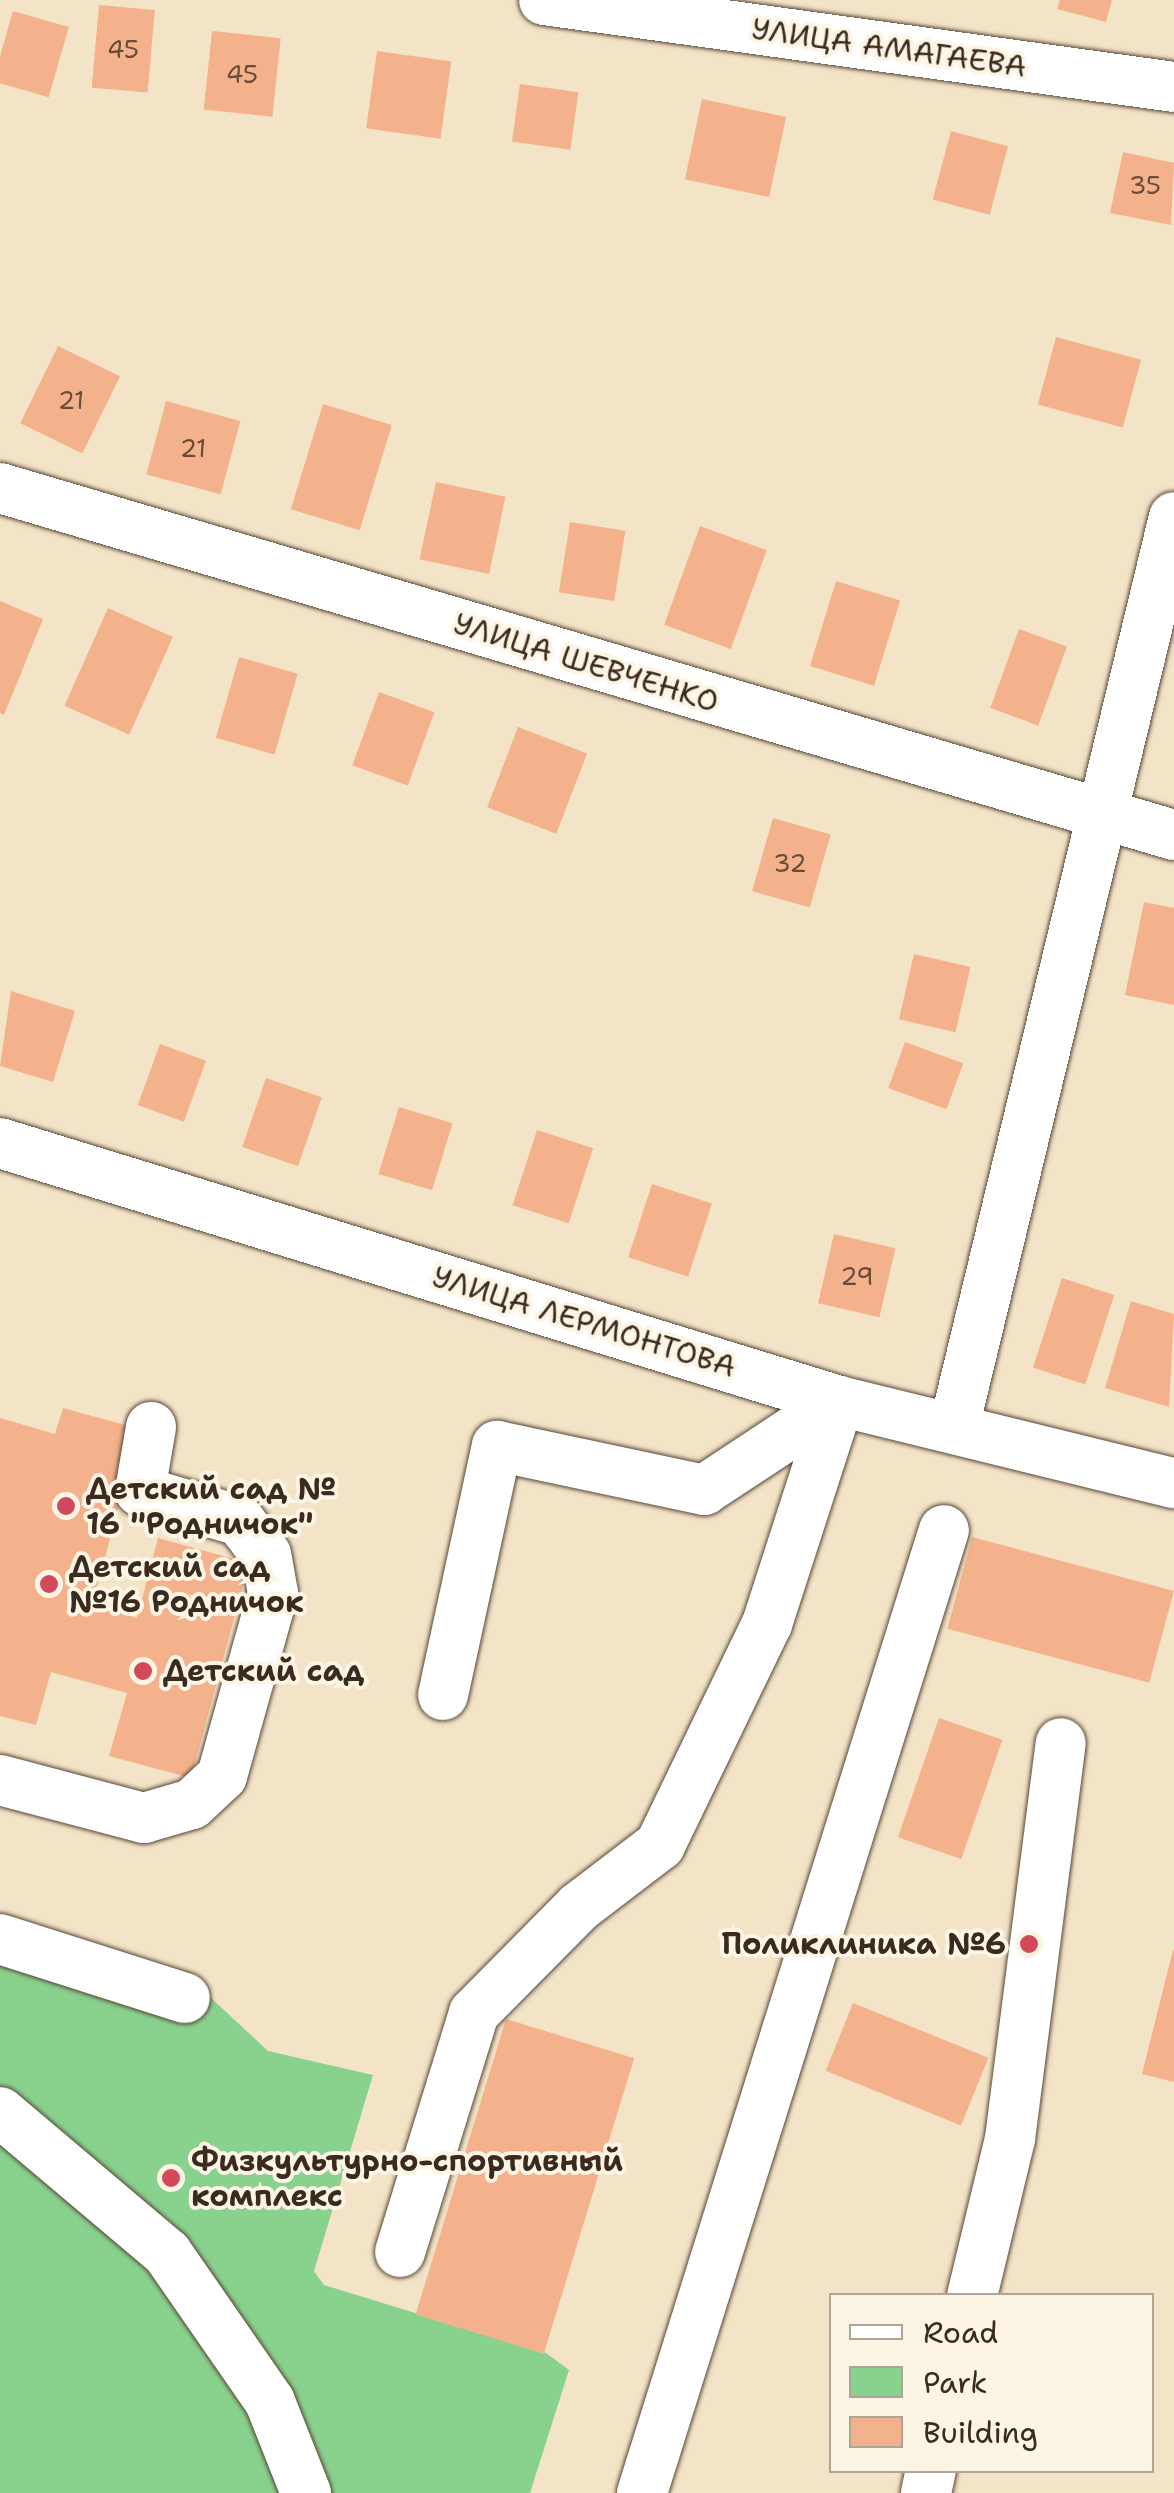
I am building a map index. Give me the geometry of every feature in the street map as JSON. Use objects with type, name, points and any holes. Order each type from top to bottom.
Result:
[{"type":"street","name":"УЛИЦА АМАГАЕВА","points":[[544,0],[1174,87]]},
{"type":"street","name":"УЛИЦА ШЕВЧЕНКО","points":[[0,488],[1099,816],[1174,835]]},
{"type":"street","points":[[954,1427],[1099,816],[1174,521]]},
{"type":"street","name":"УЛИЦА ЛЕРМОНТОВА","points":[[0,1143],[839,1401],[1174,1483]]},
{"type":"street","points":[[442,1695],[498,1446],[704,1490],[839,1401]]},
{"type":"street","points":[[400,2252],[474,2013],[578,1907],[660,1845],[767,1624],[839,1401]]},
{"type":"street","points":[[0,1780],[144,1818],[192,1804],[222,1776],[273,1593],[266,1554],[240,1521],[140,1491],[150,1427]]},
{"type":"street","points":[[642,2493],[944,1530]]},
{"type":"street","points":[[973,2293],[1010,2139],[1060,1743]]},
{"type":"street","points":[[0,1939],[185,1998]]},
{"type":"street","points":[[0,2112],[167,2253],[270,2402],[306,2493]]},
{"type":"green space","name":"Физкультурно-спортивный комплекс","points":[[0,1927],[210,1997],[268,2051],[373,2075],[314,2271],[324,2285],[546,2353],[569,2370],[530,2493],[0,2493]]},
{"type":"building","points":[[1060,0],[1112,0],[1106,22],[1057,9]]},
{"type":"building","points":[[99,5],[155,10],[148,93],[92,88]]},
{"type":"building","points":[[13,11],[69,27],[49,97],[0,83],[0,56]]},
{"type":"building","points":[[212,31],[281,38],[272,117],[204,110]]},
{"type":"building","points":[[377,51],[451,61],[440,139],[366,128]]},
{"type":"building","points":[[520,84],[578,92],[570,150],[512,141]]},
{"type":"building","points":[[702,99],[786,117],[769,197],[685,179]]},
{"type":"building","points":[[951,131],[1008,146],[990,215],[933,200]]},
{"type":"building","points":[[1123,152],[1174,163],[1171,225],[1110,213]]},
{"type":"building","points":[[1056,337],[1141,360],[1123,427],[1038,405]]},
{"type":"building","points":[[58,346],[120,376],[82,454],[20,423]]},
{"type":"building","points":[[166,401],[240,421],[221,494],[146,474]]},
{"type":"building","points":[[323,404],[392,425],[360,530],[291,509]]},
{"type":"building","points":[[436,482],[505,497],[489,574],[420,559]]},
{"type":"building","points":[[570,522],[625,531],[614,601],[559,592]]},
{"type":"building","points":[[700,526],[767,550],[731,649],[664,625]]},
{"type":"building","points":[[836,581],[900,601],[874,686],[810,666]]},
{"type":"building","points":[[0,601],[43,619],[4,715],[0,713]]},
{"type":"building","points":[[108,608],[173,637],[129,735],[64,706]]},
{"type":"building","points":[[1019,629],[1067,646],[1038,725],[990,708]]},
{"type":"building","points":[[239,657],[298,674],[274,755],[216,738]]},
{"type":"building","points":[[379,692],[434,712],[408,785],[352,765]]},
{"type":"building","points":[[518,727],[587,754],[556,834],[487,807]]},
{"type":"building","points":[[773,818],[831,835],[810,908],[752,891]]},
{"type":"building","points":[[1144,902],[1174,908],[1174,1005],[1125,995]]},
{"type":"building","points":[[914,954],[971,967],[955,1032],[899,1019]]},
{"type":"building","points":[[11,991],[75,1011],[53,1082],[0,1066]]},
{"type":"building","points":[[905,1042],[963,1063],[947,1109],[888,1088]]},
{"type":"building","points":[[160,1044],[206,1061],[184,1122],[138,1105]]},
{"type":"building","points":[[266,1078],[322,1097],[298,1166],[242,1147]]},
{"type":"building","points":[[399,1107],[453,1123],[432,1190],[379,1174]]},
{"type":"building","points":[[537,1130],[593,1148],[569,1223],[513,1205]]},
{"type":"building","points":[[652,1184],[712,1203],[688,1277],[628,1257]]},
{"type":"building","points":[[834,1234],[895,1248],[879,1317],[818,1303]]},
{"type":"building","points":[[1062,1278],[1114,1295],[1085,1384],[1033,1367]]},
{"type":"building","points":[[1131,1301],[1174,1314],[1169,1407],[1105,1388]]},
{"type":"building","name":"Детский сад №16 Родничок","points":[[63,1408],[140,1429],[92,1605],[137,1618],[158,1538],[249,1563],[191,1778],[109,1756],[127,1693],[51,1672],[36,1725],[0,1716],[0,1418],[55,1434]]},
{"type":"building","points":[[972,1537],[1174,1591],[1149,1683],[947,1629]]},
{"type":"building","points":[[939,1718],[1002,1740],[961,1859],[898,1837]]},
{"type":"building","points":[[1174,1950],[1174,2082],[1142,2074]]},
{"type":"building","points":[[853,2003],[988,2058],[961,2125],[826,2071]]},
{"type":"building","points":[[506,2019],[634,2058],[544,2354],[416,2314]]},
{"type":"place","name":"Детский сад № 16 \"Родничок\"","points":[[66,1506]]},
{"type":"place","name":"Детский сад №16 Родничок","points":[[49,1584]]},
{"type":"place","name":"Детский сад","points":[[143,1671]]},
{"type":"place","name":"Поликлиника №6","points":[[1029,1944]]},
{"type":"place","name":"Физкультурно-спортивный комплекс","points":[[171,2178]]}]
